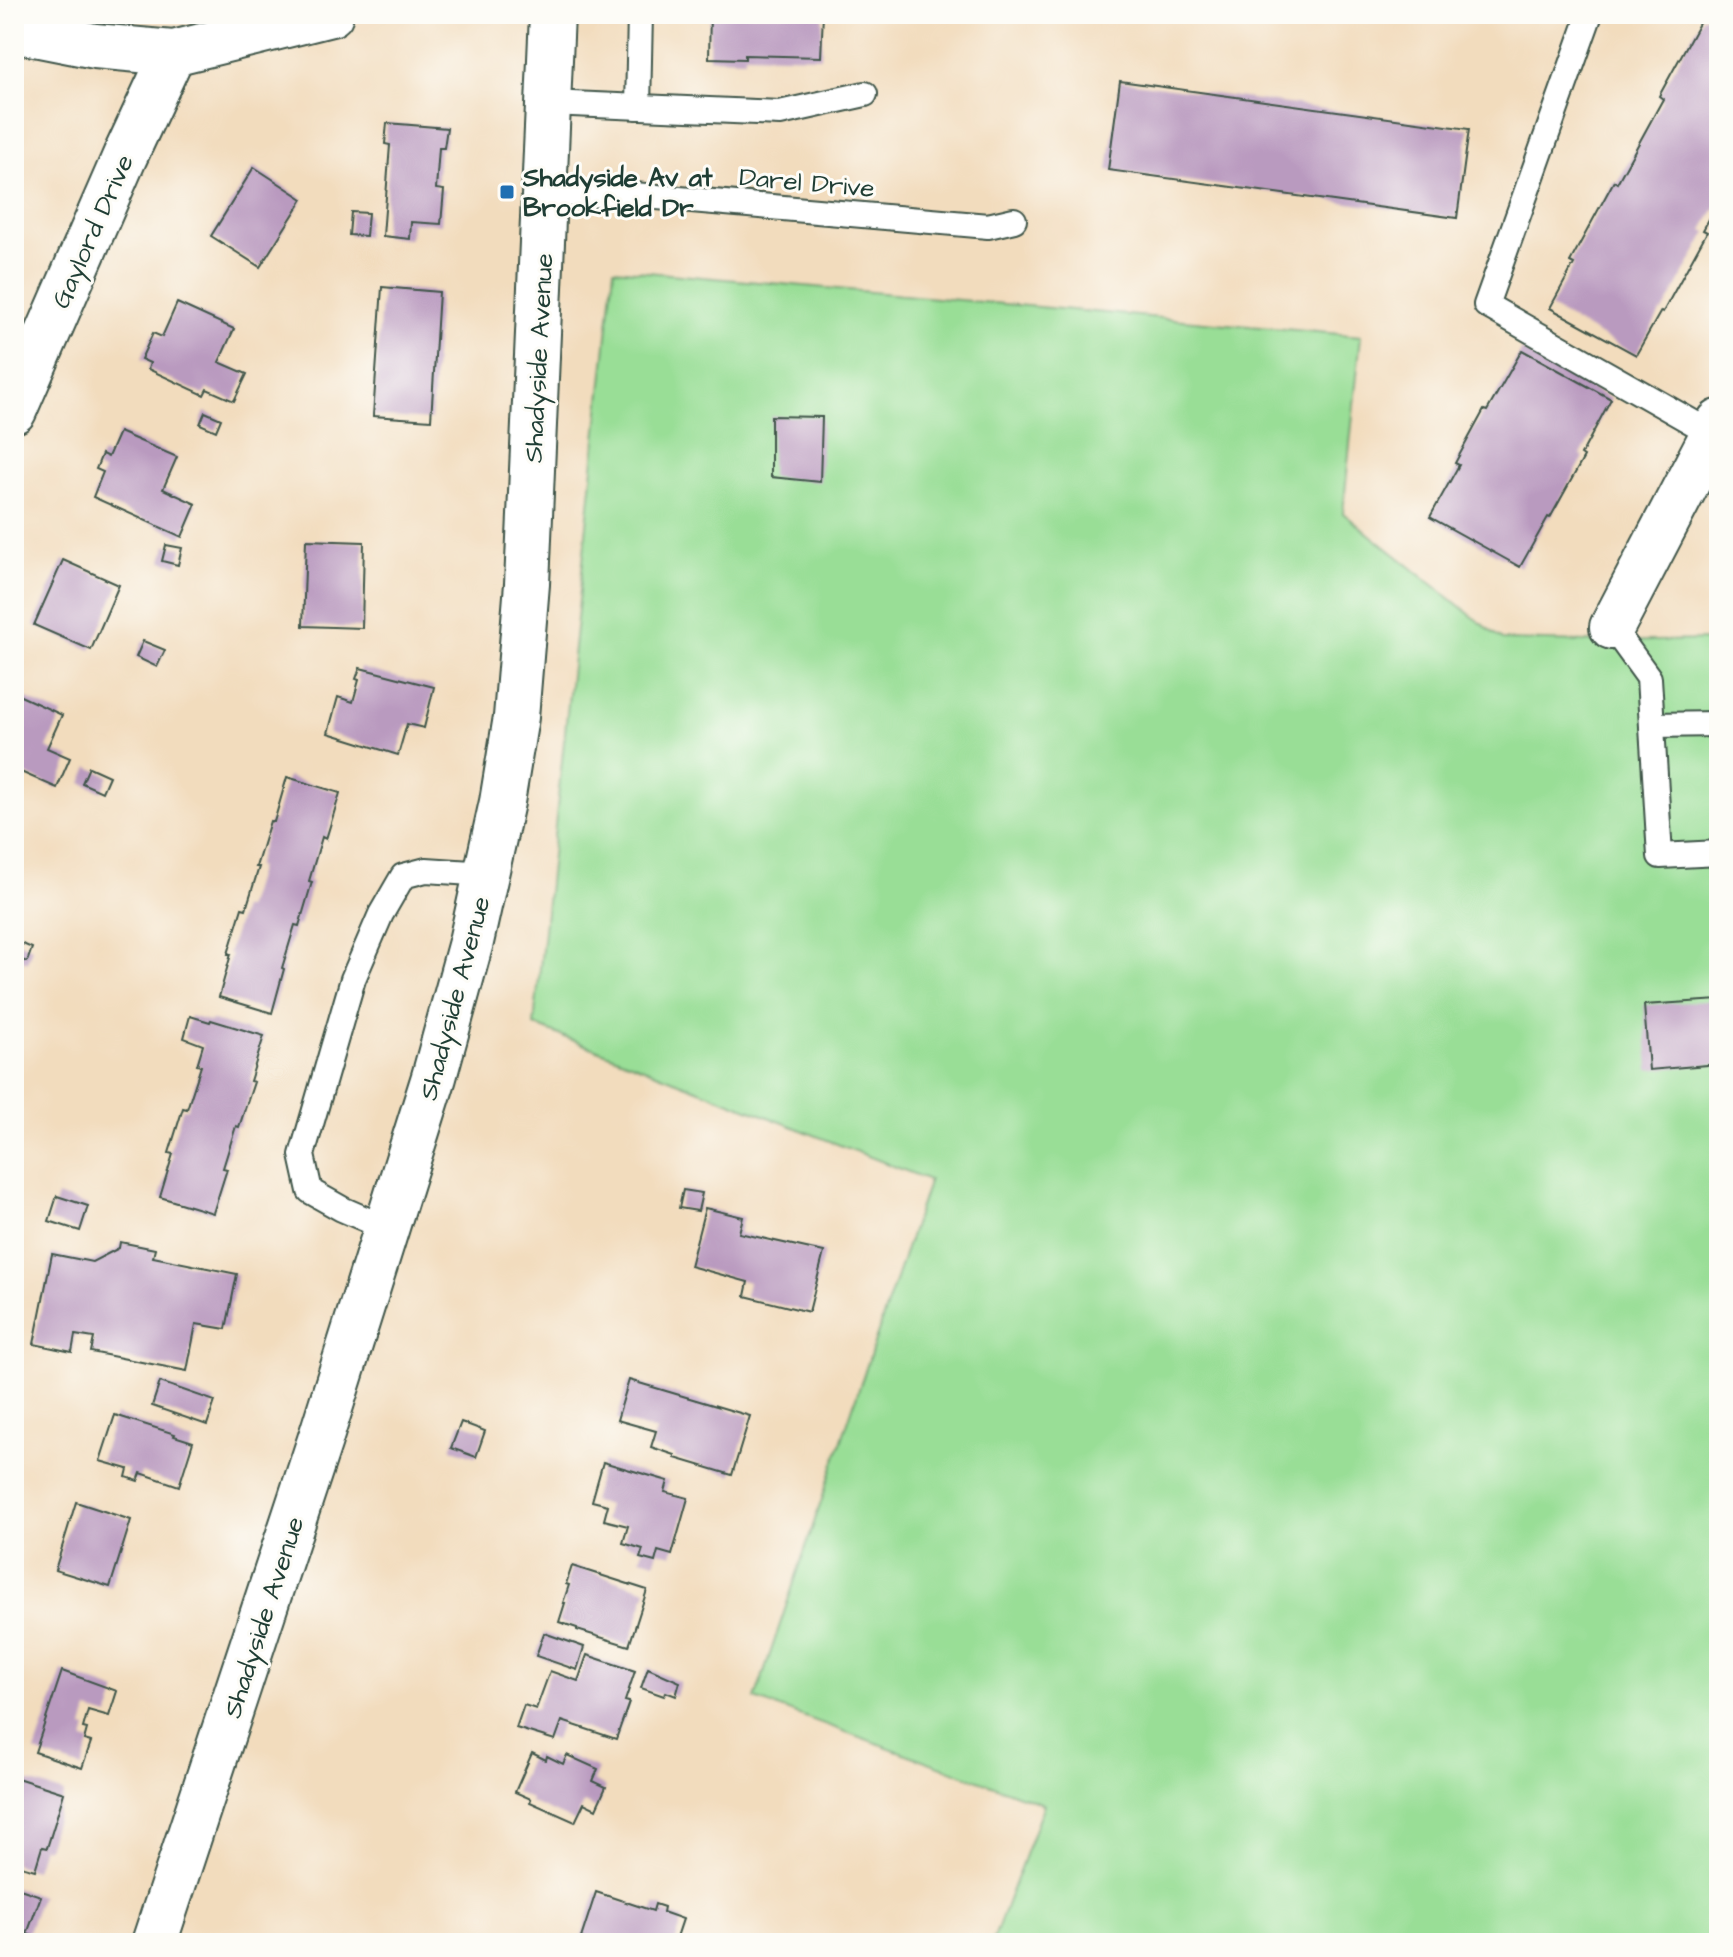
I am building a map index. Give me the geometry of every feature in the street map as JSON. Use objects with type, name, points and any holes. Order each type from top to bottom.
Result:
[{"type":"street","points":[[14,30],[95,46],[173,53],[331,14]]},
{"type":"street","name":"Shadyside Avenue","points":[[154,1943],[388,1229],[471,942],[502,802],[516,717],[527,584],[552,14]]},
{"type":"street","name":"Gaylord Drive","points":[[14,411],[173,53]]},
{"type":"street","points":[[1612,627],[1716,428]]},
{"type":"lane","points":[[638,107],[640,14]]},
{"type":"lane","points":[[1590,14],[1486,305],[1716,428]]},
{"type":"lane","points":[[549,103],[780,113],[865,94]]},
{"type":"lane","name":"Darel Drive","points":[[546,194],[634,195],[988,226],[1014,220]]},
{"type":"lane","points":[[1612,627],[1649,678],[1660,856],[1719,853]]},
{"type":"lane","points":[[1652,725],[1719,724]]},
{"type":"lane","points":[[388,1229],[310,1191],[302,1155],[353,979],[381,914],[403,876],[426,870],[487,874]]},
{"type":"green space","points":[[614,269],[1361,336],[1343,513],[1502,640],[1719,640],[1719,1943],[992,1943],[1044,1804],[755,1699],[929,1180],[534,1025]]},
{"type":"building","points":[[710,14],[823,14],[821,57],[745,55],[745,59],[709,58]]},
{"type":"building","points":[[1709,14],[1719,14],[1719,201],[1703,230],[1707,232],[1636,355],[1550,308],[1574,264],[1570,262],[1663,99],[1659,96],[1703,16],[1707,18]]},
{"type":"building","points":[[1120,81],[1469,129],[1457,218],[1108,170]]},
{"type":"building","points":[[387,123],[447,128],[444,148],[439,148],[436,189],[444,190],[441,224],[411,222],[410,239],[383,236],[390,145],[385,144]]},
{"type":"building","points":[[254,167],[303,199],[260,267],[211,236]]},
{"type":"building","points":[[351,212],[368,213],[366,236],[349,235]]},
{"type":"building","points":[[382,287],[439,292],[431,420],[373,416]]},
{"type":"building","points":[[177,303],[234,329],[219,362],[247,374],[234,401],[207,389],[204,395],[148,369],[150,363],[141,359],[153,333],[162,337]]},
{"type":"building","points":[[1522,350],[1611,399],[1581,455],[1584,457],[1520,567],[1430,517],[1459,465],[1455,463],[1484,410],[1487,411]]},
{"type":"building","points":[[205,412],[221,419],[216,431],[200,424]]},
{"type":"building","points":[[771,416],[822,417],[820,482],[771,477]]},
{"type":"building","points":[[119,432],[177,457],[163,489],[196,504],[182,537],[93,497],[103,472],[96,469],[102,454],[108,457]]},
{"type":"building","points":[[306,540],[364,542],[362,628],[303,626]]},
{"type":"building","points":[[166,545],[182,548],[178,565],[162,561]]},
{"type":"building","points":[[63,560],[119,585],[91,650],[34,625]]},
{"type":"building","points":[[143,641],[165,650],[157,667],[136,657]]},
{"type":"building","points":[[360,668],[434,687],[424,728],[407,724],[398,755],[328,733],[338,697],[353,702]]},
{"type":"building","points":[[14,693],[62,715],[47,748],[70,758],[57,788],[14,769]]},
{"type":"building","points":[[89,767],[109,776],[102,792],[82,783]]},
{"type":"building","points":[[287,777],[340,793],[326,839],[322,837],[299,926],[295,925],[282,968],[272,1013],[219,997],[242,908],[246,909],[270,821],[274,822]]},
{"type":"building","points":[[16,941],[32,948],[27,962],[14,957]]},
{"type":"building","points":[[1719,1000],[1719,1064],[1649,1070],[1644,1005]]},
{"type":"building","points":[[190,1016],[264,1036],[250,1081],[254,1082],[239,1127],[236,1126],[213,1213],[160,1197],[183,1108],[187,1109],[201,1066],[197,1065],[203,1045],[184,1038]]},
{"type":"building","points":[[683,1190],[702,1193],[698,1211],[679,1208]]},
{"type":"building","points":[[57,1196],[88,1206],[80,1231],[49,1221]]},
{"type":"building","points":[[705,1208],[743,1217],[739,1233],[824,1252],[809,1312],[745,1296],[748,1282],[690,1266]]},
{"type":"building","points":[[120,1242],[155,1249],[153,1257],[237,1274],[226,1329],[196,1324],[187,1371],[91,1352],[94,1338],[75,1335],[72,1352],[34,1344],[52,1254],[92,1262],[119,1248]]},
{"type":"building","points":[[629,1380],[750,1416],[732,1475],[675,1458],[675,1455],[651,1447],[656,1431],[617,1420]]},
{"type":"building","points":[[160,1382],[215,1401],[207,1425],[152,1406]]},
{"type":"building","points":[[115,1415],[193,1442],[179,1486],[141,1473],[138,1481],[126,1477],[128,1469],[100,1461]]},
{"type":"building","points":[[461,1422],[485,1431],[476,1457],[451,1448]]},
{"type":"building","points":[[603,1462],[668,1481],[665,1492],[688,1498],[672,1555],[658,1551],[655,1562],[640,1558],[643,1549],[623,1543],[628,1526],[604,1520],[608,1505],[592,1501]]},
{"type":"building","points":[[76,1502],[131,1520],[110,1587],[55,1570]]},
{"type":"building","points":[[572,1566],[647,1590],[629,1646],[559,1622]]},
{"type":"building","points":[[544,1633],[584,1647],[577,1670],[536,1656]]},
{"type":"building","points":[[587,1655],[635,1671],[625,1701],[629,1702],[616,1739],[562,1721],[555,1740],[516,1728],[524,1705],[536,1709],[550,1671],[578,1681]]},
{"type":"building","points":[[648,1668],[680,1682],[676,1696],[666,1692],[664,1696],[641,1688]]},
{"type":"building","points":[[62,1671],[117,1691],[109,1716],[88,1710],[83,1728],[87,1729],[84,1740],[91,1742],[82,1768],[35,1752]]},
{"type":"building","points":[[532,1753],[563,1764],[567,1755],[598,1769],[593,1781],[606,1787],[596,1809],[584,1803],[575,1822],[515,1792]]},
{"type":"building","points":[[14,1777],[64,1793],[47,1848],[42,1847],[35,1870],[14,1864]]},
{"type":"building","points":[[14,1887],[41,1896],[27,1934],[38,1938],[36,1943],[14,1943]]},
{"type":"building","points":[[596,1892],[653,1911],[655,1904],[664,1907],[663,1912],[683,1919],[675,1943],[598,1943],[581,1938]]},
{"type":"place","name":"Shadyside Av at Brookfield Dr","points":[[507,192]]}]
